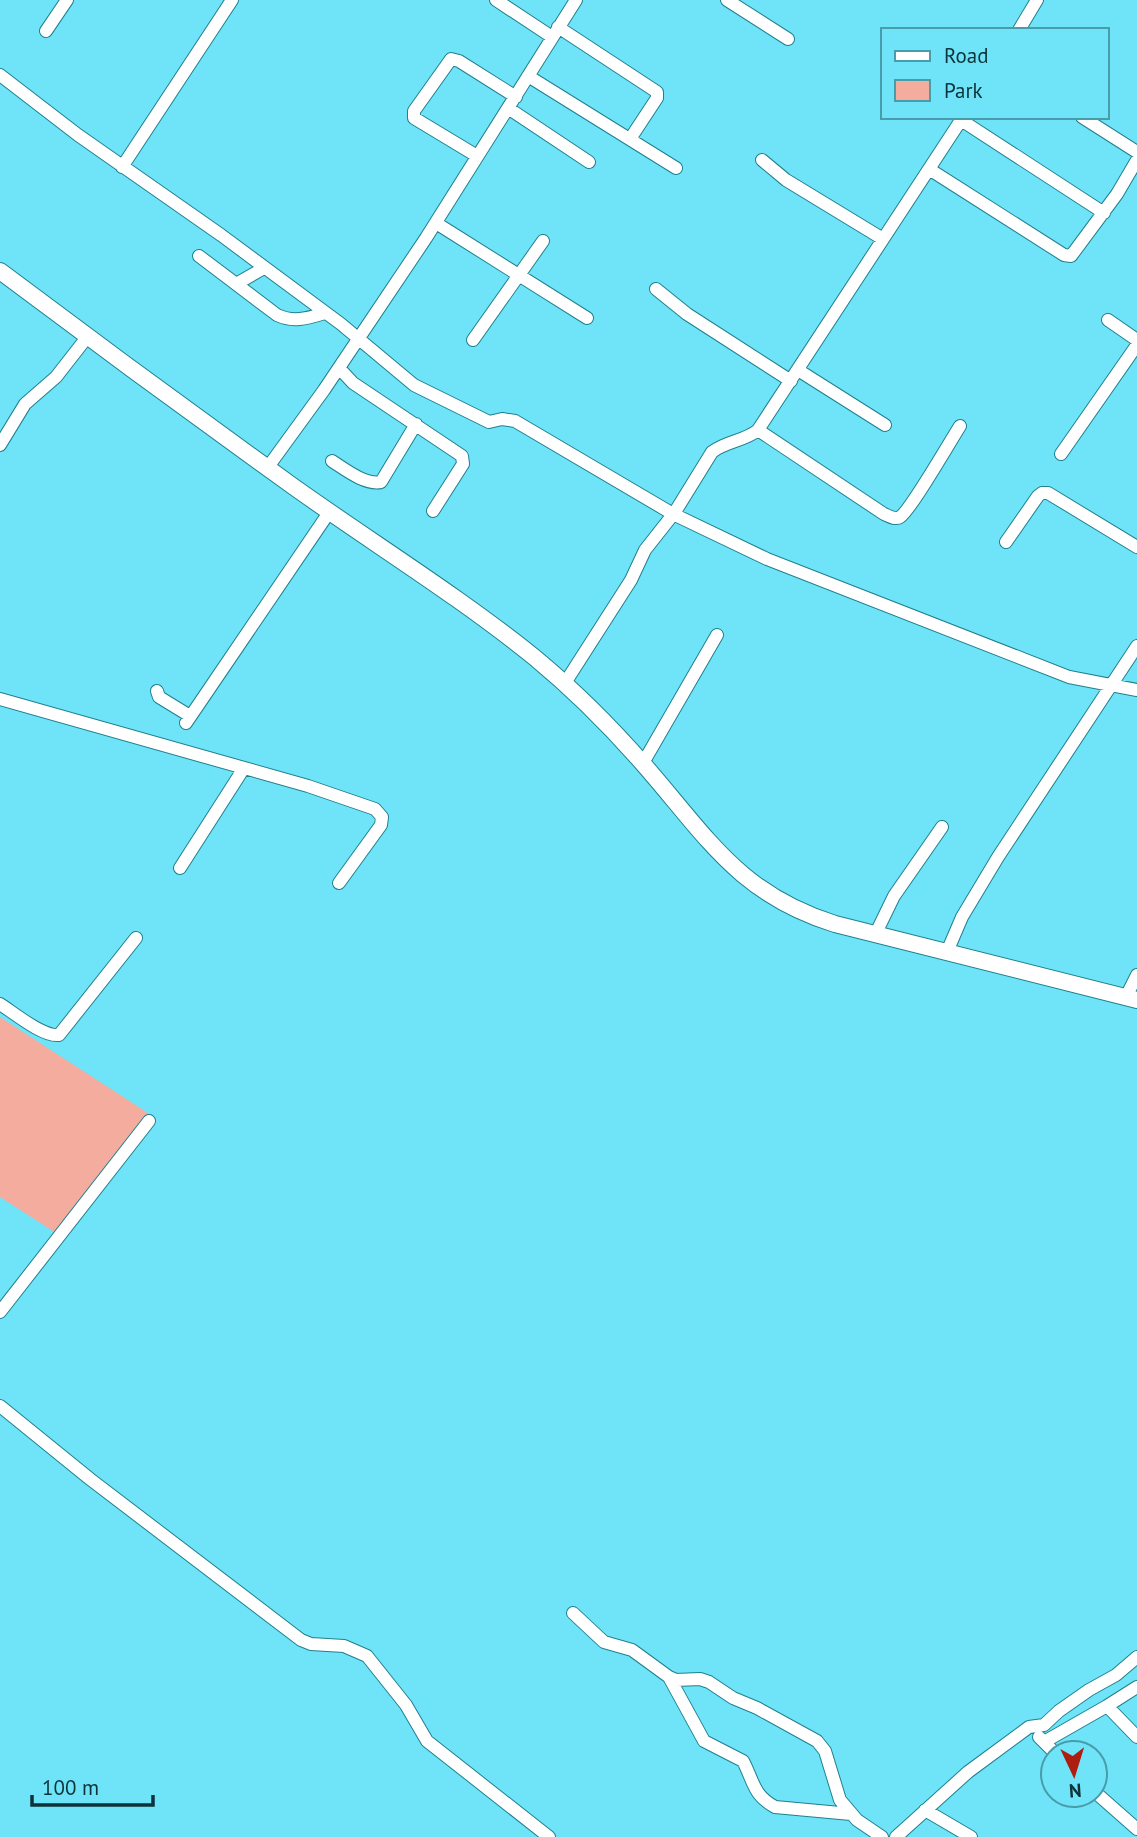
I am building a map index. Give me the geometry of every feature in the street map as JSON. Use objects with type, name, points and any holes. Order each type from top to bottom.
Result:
[{"type":"main road","points":[[0,271],[176,402],[449,592],[565,683],[643,763],[725,859],[756,886],[796,910],[827,921],[1131,999]]},
{"type":"street","points":[[122,167],[232,0]]},
{"type":"street","points":[[496,0],[657,92],[657,97],[630,139]]},
{"type":"street","points":[[268,467],[339,368],[436,223],[576,0]]},
{"type":"street","points":[[727,0],[788,39]]},
{"type":"street","points":[[1020,28],[1037,0]]},
{"type":"street","points":[[47,32],[61,2]]},
{"type":"street","points":[[477,156],[414,118],[414,111],[451,59],[459,61],[589,162]]},
{"type":"street","points":[[0,75],[122,167],[220,235],[359,338],[419,388],[489,422],[502,419],[515,421],[673,514],[767,559],[1069,677],[1137,690]]},
{"type":"street","points":[[528,76],[676,168]]},
{"type":"street","points":[[565,683],[631,580],[645,550],[673,514],[712,452],[758,430],[962,119],[1104,213]]},
{"type":"street","points":[[1085,119],[1137,152]]},
{"type":"street","points":[[761,160],[786,180],[883,239]]},
{"type":"street","points":[[929,169],[1067,256],[1074,254],[1104,213],[1137,160]]},
{"type":"street","points":[[436,223],[587,318]]},
{"type":"street","points":[[473,340],[543,242]]},
{"type":"street","points":[[199,256],[277,316],[286,320],[301,320],[325,313]]},
{"type":"street","points":[[236,284],[264,268]]},
{"type":"street","points":[[656,289],[687,314],[791,382]]},
{"type":"street","points":[[1061,454],[1137,342],[1108,320]]},
{"type":"street","points":[[0,445],[25,404],[56,377],[88,336]]},
{"type":"street","points":[[339,368],[347,379],[461,455],[463,464],[433,511]]},
{"type":"street","points":[[798,370],[885,425]]},
{"type":"street","points":[[332,461],[363,478],[380,483],[416,425]]},
{"type":"street","points":[[758,430],[884,514],[897,518],[915,497],[960,426]]},
{"type":"street","points":[[1006,542],[1038,496],[1048,493],[1137,547]]},
{"type":"street","points":[[157,691],[159,697],[188,720],[330,511]]},
{"type":"street","points":[[643,763],[717,635]]},
{"type":"street","points":[[947,952],[962,916],[998,857],[1137,646]]},
{"type":"street","points":[[0,699],[308,786],[371,807],[380,813],[382,820],[379,829],[339,883]]},
{"type":"street","points":[[180,868],[244,768]]},
{"type":"street","points":[[876,933],[894,896],[942,827]]},
{"type":"street","points":[[0,1004],[43,1032],[59,1035],[136,938]]},
{"type":"street","points":[[1131,999],[1137,975]]},
{"type":"street","points":[[0,1312],[149,1121]]},
{"type":"street","points":[[0,1406],[90,1479],[301,1640],[311,1644],[340,1645],[367,1656],[406,1705],[427,1741],[550,1837]]},
{"type":"street","points":[[573,1613],[604,1642],[632,1650],[668,1677],[676,1681],[701,1679],[709,1682],[733,1698],[817,1741],[825,1751],[840,1800],[867,1829],[882,1837]]},
{"type":"street","points":[[896,1837],[968,1772],[1028,1727],[1044,1725],[1059,1711],[1088,1690],[1116,1675],[1137,1657]]},
{"type":"street","points":[[668,1677],[704,1741],[743,1761],[757,1794],[764,1801],[775,1807],[851,1814]]},
{"type":"street","points":[[1049,1739],[1137,1687]]},
{"type":"street","points":[[1107,1706],[1137,1737]]},
{"type":"street","points":[[1028,1727],[1041,1739]]},
{"type":"street","points":[[1109,1804],[1137,1829]]},
{"type":"street","points":[[925,1810],[971,1837]]},
{"type":"green space","points":[[0,1017],[151,1115],[59,1235],[0,1197]]}]
